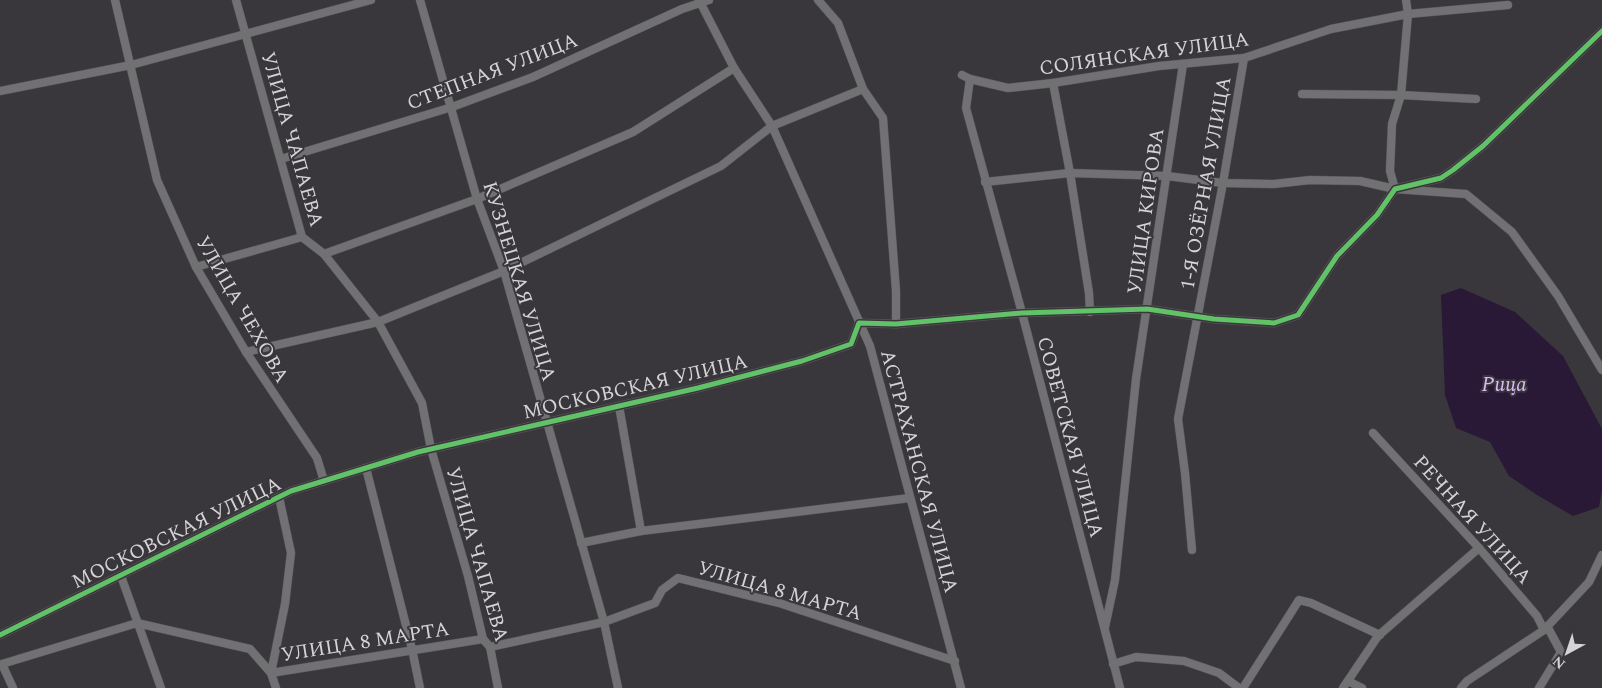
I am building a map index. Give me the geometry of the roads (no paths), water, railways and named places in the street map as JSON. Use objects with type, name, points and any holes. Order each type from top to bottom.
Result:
[{"type":"street","name":"УЛИЦА ЧЕХОВА","points":[[115,0],[157,180],[196,267],[246,352],[317,458],[324,481]]},
{"type":"street","name":"УЛИЦА ЧАПАЕВА","points":[[236,0],[302,237],[324,254],[378,322],[422,403],[431,449],[468,576],[483,639],[490,648],[498,688]]},
{"type":"street","points":[[0,91],[131,65],[371,0]]},
{"type":"street","name":"КУЗНЕЦКАЯ УЛИЦА","points":[[420,0],[477,199],[504,271],[604,622],[618,688]]},
{"type":"street","name":"СТЕПНАЯ УЛИЦА","points":[[281,159],[452,107],[533,77],[699,1],[709,0]]},
{"type":"street","points":[[818,0],[838,23],[863,89],[883,118],[896,291],[896,324]]},
{"type":"street","points":[[1395,189],[1390,171],[1392,124],[1400,95],[1408,14],[1406,0]]},
{"type":"street","name":"АСТРАХАНСКАЯ УЛИЦА","points":[[699,1],[734,68],[772,126],[870,346],[961,688]]},
{"type":"street","name":"СОЛЯНСКАЯ УЛИЦА","points":[[962,75],[970,79],[1008,88],[1053,83],[1159,66],[1244,58],[1331,29],[1408,14],[1508,5]]},
{"type":"street","points":[[859,323],[896,324],[1022,313],[1147,309],[1274,323],[1298,315],[1337,256],[1377,216],[1395,189],[1442,178],[1453,170],[1483,146],[1602,31]]},
{"type":"street","name":"1-Я ОЗЁРНАЯ УЛИЦА","points":[[1192,550],[1178,419],[1223,183],[1244,58]]},
{"type":"street","name":"УЛИЦА КИРОВА","points":[[1104,629],[1115,580],[1136,378],[1183,64]]},
{"type":"street","points":[[324,254],[477,199],[633,132],[734,68]]},
{"type":"street","name":"СОВЕТСКАЯ УЛИЦА","points":[[970,79],[966,108],[1022,313],[1120,688]]},
{"type":"street","points":[[1053,83],[1070,173],[1089,293],[1090,312]]},
{"type":"street","points":[[246,352],[378,322],[504,271],[721,166],[772,126],[863,89]]},
{"type":"street","points":[[1302,94],[1400,95],[1476,99]]},
{"type":"street","points":[[985,182],[1070,173],[1167,176],[1223,183],[1274,184],[1310,180],[1360,181],[1395,189],[1466,194],[1512,232],[1558,296],[1602,370]]},
{"type":"street","points":[[196,267],[302,237]]},
{"type":"street","name":"МОСКОВСКАЯ УЛИЦА","points":[[0,635],[291,491],[431,449],[802,362],[851,344],[859,323]]},
{"type":"street","points":[[618,406],[641,531]]},
{"type":"street","name":"РЕЧНАЯ УЛИЦА","points":[[1373,433],[1479,548],[1546,628],[1561,652],[1539,688]]},
{"type":"street","points":[[366,468],[412,649],[420,688]]},
{"type":"street","points":[[276,688],[271,673],[285,604],[291,553],[279,497]]},
{"type":"street","points":[[581,543],[641,531],[910,498]]},
{"type":"street","points":[[1343,688],[1380,635],[1479,548]]},
{"type":"street","points":[[1462,688],[1467,681],[1546,628],[1589,582],[1602,555]]},
{"type":"street","points":[[121,576],[161,688]]},
{"type":"street","name":"УЛИЦА 8 МАРТА","points":[[490,648],[604,622],[655,603],[662,590],[678,578],[779,603],[955,661]]},
{"type":"street","points":[[1113,664],[1136,657],[1184,661],[1218,673],[1241,688],[1299,600],[1312,603],[1380,635]]},
{"type":"street","name":"УЛИЦА 8 МАРТА","points":[[12,688],[2,664],[137,623],[250,649],[271,673],[483,639]]},
{"type":"street","points":[[1348,681],[1362,688]]},
{"type":"water","name":"Рица","points":[[1461,288],[1515,312],[1563,356],[1602,429],[1602,490],[1599,507],[1573,516],[1509,476],[1490,442],[1456,428],[1445,395],[1441,295]]}]
